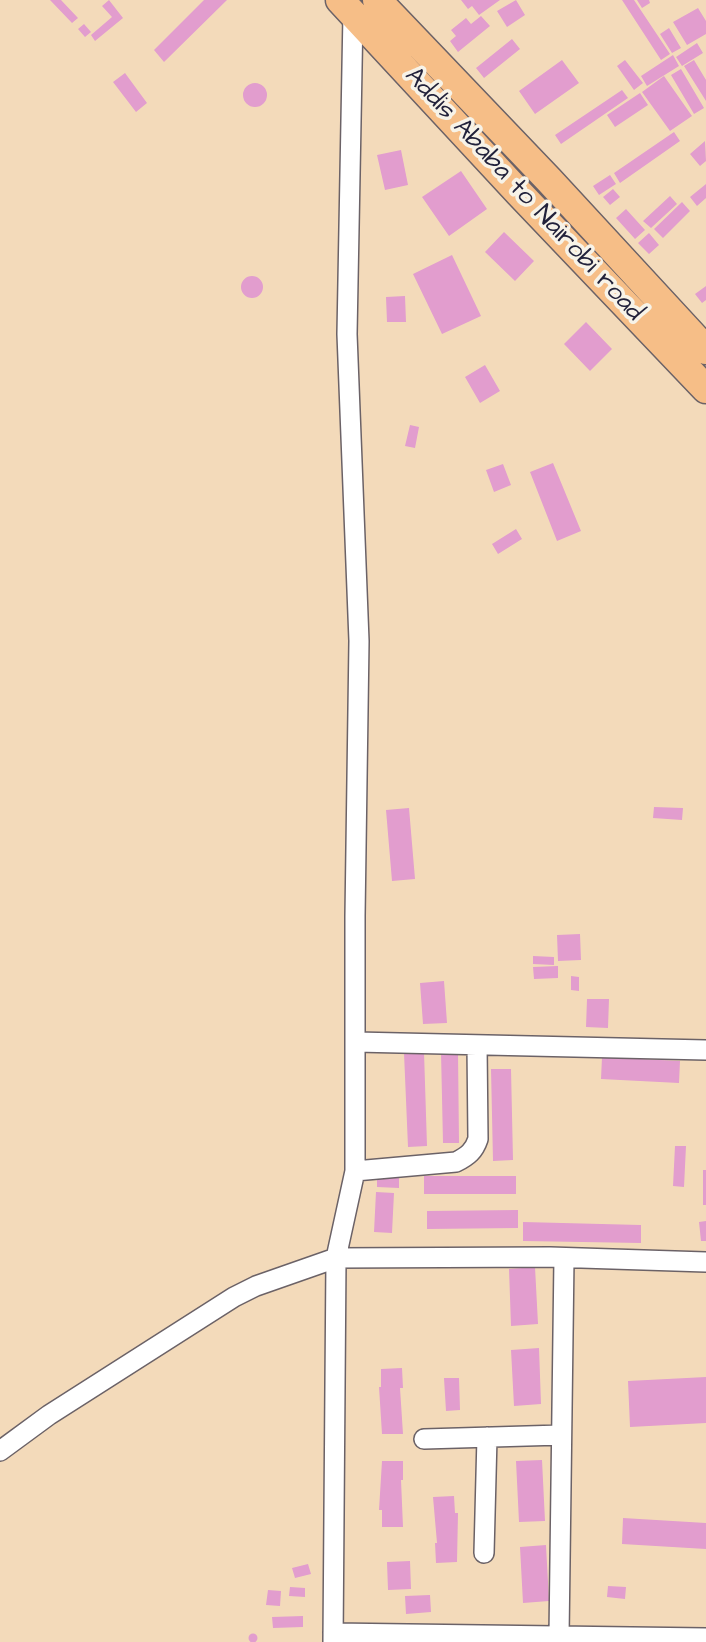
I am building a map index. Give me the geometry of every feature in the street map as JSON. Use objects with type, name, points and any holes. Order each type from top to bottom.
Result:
[{"type":"highway","name":"Addis Ababa to Nairobi road","points":[[360,3],[540,170],[706,350]]},
{"type":"highway","name":"Addis Ababa to Nairobi road","points":[[360,3],[519,193],[706,389]]},
{"type":"street","points":[[360,3],[347,334],[359,641],[355,1171],[336,1258],[333,1637],[706,1637]]},
{"type":"street","points":[[356,1042],[706,1049]]},
{"type":"street","points":[[355,1171],[456,1162],[475,1148],[478,1139],[477,1045]]},
{"type":"street","points":[[0,1451],[49,1415],[234,1297],[256,1286],[336,1258],[564,1258],[706,1262]]},
{"type":"street","points":[[559,1636],[564,1258]]},
{"type":"street","points":[[424,1439],[561,1435]]},
{"type":"street","points":[[484,1553],[486,1437]]},
{"type":"building","points":[[50,0],[61,0],[78,18],[72,23]]},
{"type":"building","points":[[109,0],[123,18],[95,41],[91,35],[112,17],[102,6]]},
{"type":"building","points":[[204,0],[227,0],[164,62],[154,50]]},
{"type":"building","points":[[461,0],[500,0],[479,15],[472,6],[468,9]]},
{"type":"building","points":[[516,0],[525,15],[507,27],[497,11]]},
{"type":"building","points":[[622,0],[634,0],[670,54],[661,60]]},
{"type":"building","points":[[637,0],[649,0],[650,3],[642,8]]},
{"type":"building","points":[[698,8],[706,21],[706,34],[687,45],[673,22]]},
{"type":"building","points":[[481,16],[490,26],[458,52],[450,41],[456,36],[451,30],[466,18],[471,24]]},
{"type":"building","points":[[84,24],[91,32],[85,37],[78,29]]},
{"type":"building","points":[[669,28],[681,48],[672,53],[660,34]]},
{"type":"building","points":[[512,39],[520,49],[484,78],[476,68]]},
{"type":"building","points":[[697,43],[703,53],[682,66],[676,57]]},
{"type":"building","points":[[673,55],[679,66],[647,86],[641,76]]},
{"type":"building","points":[[562,60],[579,83],[535,114],[519,91]]},
{"type":"building","points":[[625,60],[643,83],[634,90],[617,66]]},
{"type":"building","points":[[694,60],[706,80],[706,101],[684,66]]},
{"type":"building","points":[[681,69],[704,108],[694,114],[671,75]]},
{"type":"building","points":[[125,73],[147,103],[136,112],[113,82]]},
{"type":"building","points":[[664,76],[692,116],[670,131],[642,92]]},
{"type":"building","points":[[255,83],[266,90],[267,95],[260,106],[255,107],[244,100],[243,95],[250,84]]},
{"type":"building","points":[[622,90],[628,98],[561,144],[555,135]]},
{"type":"building","points":[[640,93],[648,105],[615,127],[607,115]]},
{"type":"building","points":[[674,132],[680,141],[620,183],[614,173]]},
{"type":"building","points":[[705,141],[706,161],[700,166],[690,154]]},
{"type":"building","points":[[401,150],[408,185],[385,190],[377,155]]},
{"type":"building","points":[[461,171],[487,209],[449,236],[422,197]]},
{"type":"building","points":[[610,175],[616,184],[599,195],[593,186]]},
{"type":"building","points":[[706,184],[706,198],[697,206],[690,197]]},
{"type":"building","points":[[613,189],[620,197],[610,205],[603,197]]},
{"type":"building","points":[[670,196],[677,204],[651,228],[643,221]]},
{"type":"building","points":[[682,202],[690,211],[663,238],[654,229]]},
{"type":"building","points":[[626,209],[645,230],[635,239],[616,218]]},
{"type":"building","points":[[504,232],[534,261],[515,281],[485,252]]},
{"type":"building","points":[[649,233],[659,245],[649,254],[638,243]]},
{"type":"building","points":[[452,255],[481,316],[442,334],[413,274]]},
{"type":"building","points":[[252,276],[260,279],[263,287],[260,295],[252,298],[244,295],[241,287],[244,279]]},
{"type":"building","points":[[706,286],[706,300],[702,303],[695,294]]},
{"type":"building","points":[[405,296],[406,322],[387,322],[386,297]]},
{"type":"building","points":[[586,322],[612,349],[590,371],[564,344]]},
{"type":"building","points":[[485,365],[500,391],[480,403],[465,377]]},
{"type":"building","points":[[410,425],[419,427],[415,448],[405,446]]},
{"type":"building","points":[[553,463],[581,531],[557,541],[530,472]]},
{"type":"building","points":[[503,464],[511,485],[494,492],[486,470]]},
{"type":"building","points":[[516,529],[522,539],[498,554],[492,544]]},
{"type":"building","points":[[654,807],[683,808],[682,820],[653,818]]},
{"type":"building","points":[[409,808],[415,879],[392,881],[386,810]]},
{"type":"building","points":[[580,934],[581,960],[558,961],[557,935]]},
{"type":"building","points":[[533,956],[554,957],[554,965],[533,964]]},
{"type":"building","points":[[558,966],[558,978],[534,979],[533,967]]},
{"type":"building","points":[[571,976],[579,977],[579,991],[571,990]]},
{"type":"building","points":[[444,981],[447,1023],[423,1024],[420,983]]},
{"type":"building","points":[[587,999],[609,999],[608,1028],[586,1027]]},
{"type":"building","points":[[424,1052],[427,1146],[408,1147],[404,1053]]},
{"type":"building","points":[[441,1052],[458,1052],[459,1143],[443,1143]]},
{"type":"building","points":[[602,1057],[680,1061],[679,1083],[601,1079]]},
{"type":"building","points":[[491,1069],[511,1069],[513,1160],[493,1161]]},
{"type":"building","points":[[675,1146],[686,1146],[684,1187],[673,1186]]},
{"type":"building","points":[[703,1170],[706,1170],[706,1205],[703,1205]]},
{"type":"building","points":[[377,1174],[399,1174],[399,1188],[377,1187]]},
{"type":"building","points":[[424,1176],[516,1176],[516,1194],[424,1194]]},
{"type":"building","points":[[376,1192],[394,1193],[392,1233],[374,1232]]},
{"type":"building","points":[[518,1210],[518,1228],[427,1229],[427,1211]]},
{"type":"building","points":[[706,1221],[706,1241],[701,1241],[699,1222]]},
{"type":"building","points":[[523,1222],[641,1225],[641,1243],[523,1241]]},
{"type":"building","points":[[535,1267],[538,1324],[511,1326],[509,1269]]},
{"type":"building","points":[[539,1348],[541,1404],[514,1406],[511,1350]]},
{"type":"building","points":[[402,1368],[403,1388],[400,1388],[403,1434],[382,1434],[379,1387],[381,1369]]},
{"type":"building","points":[[706,1377],[706,1423],[630,1427],[628,1381]]},
{"type":"building","points":[[444,1378],[459,1378],[460,1410],[446,1411]]},
{"type":"building","points":[[542,1460],[545,1521],[519,1522],[516,1461]]},
{"type":"building","points":[[382,1461],[403,1461],[403,1527],[382,1527],[382,1510],[379,1510]]},
{"type":"building","points":[[454,1496],[455,1513],[458,1513],[457,1562],[436,1563],[433,1497]]},
{"type":"building","points":[[623,1518],[706,1523],[706,1549],[622,1544]]},
{"type":"building","points":[[546,1545],[549,1601],[523,1603],[520,1547]]},
{"type":"building","points":[[410,1561],[411,1589],[388,1590],[387,1562]]},
{"type":"building","points":[[308,1564],[311,1574],[295,1578],[292,1568]]},
{"type":"building","points":[[608,1586],[626,1587],[625,1599],[607,1597]]},
{"type":"building","points":[[290,1587],[305,1588],[305,1597],[289,1596]]},
{"type":"building","points":[[268,1590],[281,1591],[280,1606],[266,1605]]},
{"type":"building","points":[[430,1595],[431,1612],[406,1614],[405,1596]]},
{"type":"building","points":[[303,1616],[303,1627],[273,1628],[272,1617]]},
{"type":"building","points":[[253,1633],[258,1638],[253,1643],[248,1638]]}]
